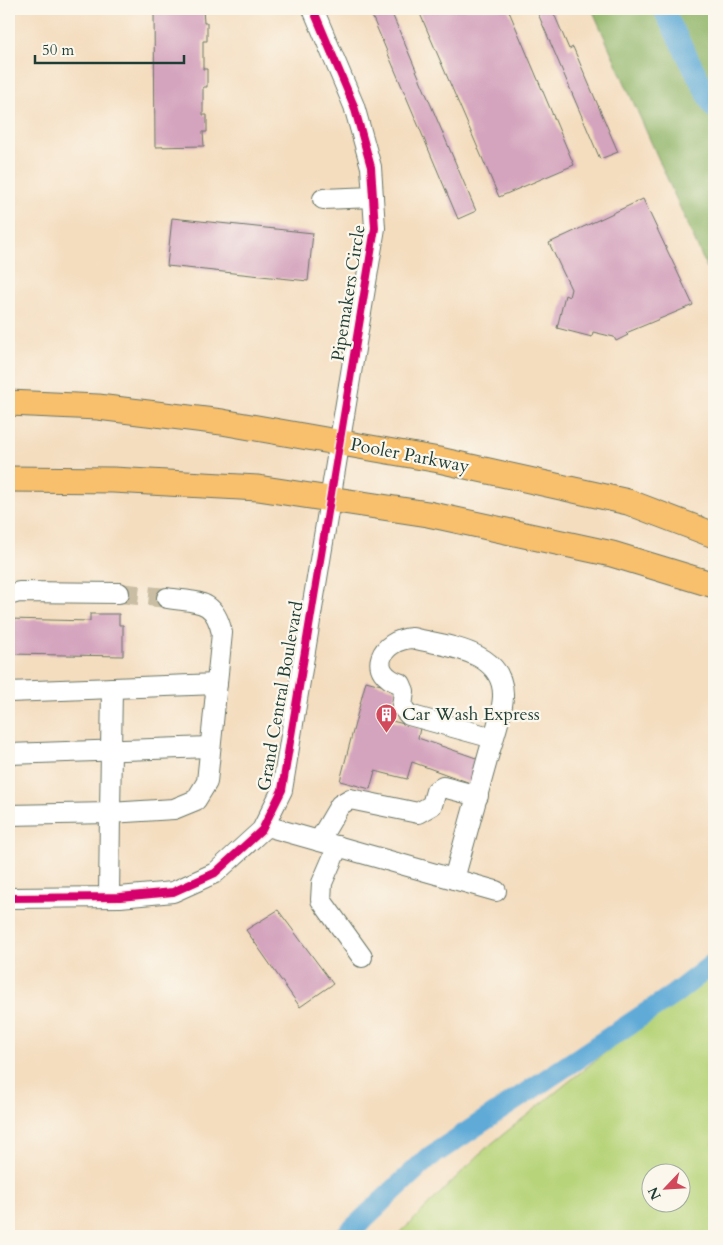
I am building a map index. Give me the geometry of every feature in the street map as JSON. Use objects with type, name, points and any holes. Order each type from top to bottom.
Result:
[{"type":"main road","name":"Pooler Parkway","points":[[9,403],[127,410],[229,423],[439,460],[628,502],[714,535]]},
{"type":"main road","points":[[9,479],[114,480],[249,487],[330,499],[428,514],[612,554],[714,585]]},
{"type":"street","name":"Pipemakers Circle","points":[[312,9],[354,106],[371,167],[373,197],[375,228],[340,442]]},
{"type":"street","points":[[323,199],[373,197]]},
{"type":"street","name":"Grand Central Boulevard","points":[[9,898],[109,897],[173,892],[215,873],[266,826],[282,790],[340,442]]},
{"type":"street","points":[[9,595],[19,592],[119,593]]},
{"type":"street","points":[[9,815],[110,813],[174,809],[196,800],[207,782],[222,633],[218,616],[209,606],[167,598]]},
{"type":"street","points":[[454,879],[478,796],[493,738],[503,696],[500,681],[491,665],[475,653],[412,638],[402,638],[390,644],[380,657],[381,670],[389,680],[401,684],[404,691],[402,707],[409,715],[493,738]]},
{"type":"street","points":[[9,692],[217,684]]},
{"type":"street","points":[[109,897],[112,688]]},
{"type":"street","points":[[9,754],[210,747]]},
{"type":"street","points":[[319,841],[340,805],[350,799],[418,813],[432,805],[436,791],[443,787],[478,796]]},
{"type":"street","points":[[266,826],[496,891]]},
{"type":"street","points":[[338,846],[322,883],[321,900],[362,957]]},
{"type":"green space","points":[[592,9],[714,9],[714,284]]},
{"type":"green space","points":[[714,965],[714,1236],[397,1236],[485,1149]]},
{"type":"building","points":[[154,9],[203,9],[204,23],[207,23],[207,41],[203,41],[203,69],[207,69],[207,87],[203,87],[203,115],[207,115],[207,132],[203,132],[204,146],[155,147]]},
{"type":"building","points":[[369,9],[390,9],[476,211],[458,219]]},
{"type":"building","points":[[418,9],[508,9],[574,165],[499,197]]},
{"type":"building","points":[[536,9],[552,9],[569,49],[573,47],[618,152],[600,159]]},
{"type":"building","points":[[643,199],[693,305],[626,333],[628,335],[616,341],[614,337],[593,332],[592,337],[557,328],[565,295],[569,297],[571,289],[549,243]]},
{"type":"building","points":[[172,218],[313,233],[308,281],[167,266]]},
{"type":"building","points":[[90,614],[119,614],[119,625],[123,625],[123,656],[9,654],[9,619],[90,621]]},
{"type":"building","name":"Car Wash Express","points":[[366,681],[396,689],[388,720],[420,728],[418,738],[479,759],[473,784],[412,762],[407,779],[375,771],[370,789],[340,781]]},
{"type":"building","points":[[278,910],[333,984],[300,1007],[246,930]]},
{"type":"waterway","points":[[663,9],[714,108]]},
{"type":"waterway","points":[[345,1236],[428,1158],[673,995],[714,963]]},
{"type":"tunnel","points":[[119,593],[167,598]]},
{"type":"cycle path","points":[[9,898],[120,897],[173,892],[215,873],[262,830],[282,790],[375,228],[371,167],[354,106],[313,9]]},
{"type":"place","name":"Car Wash Express","points":[[386,733]]}]
